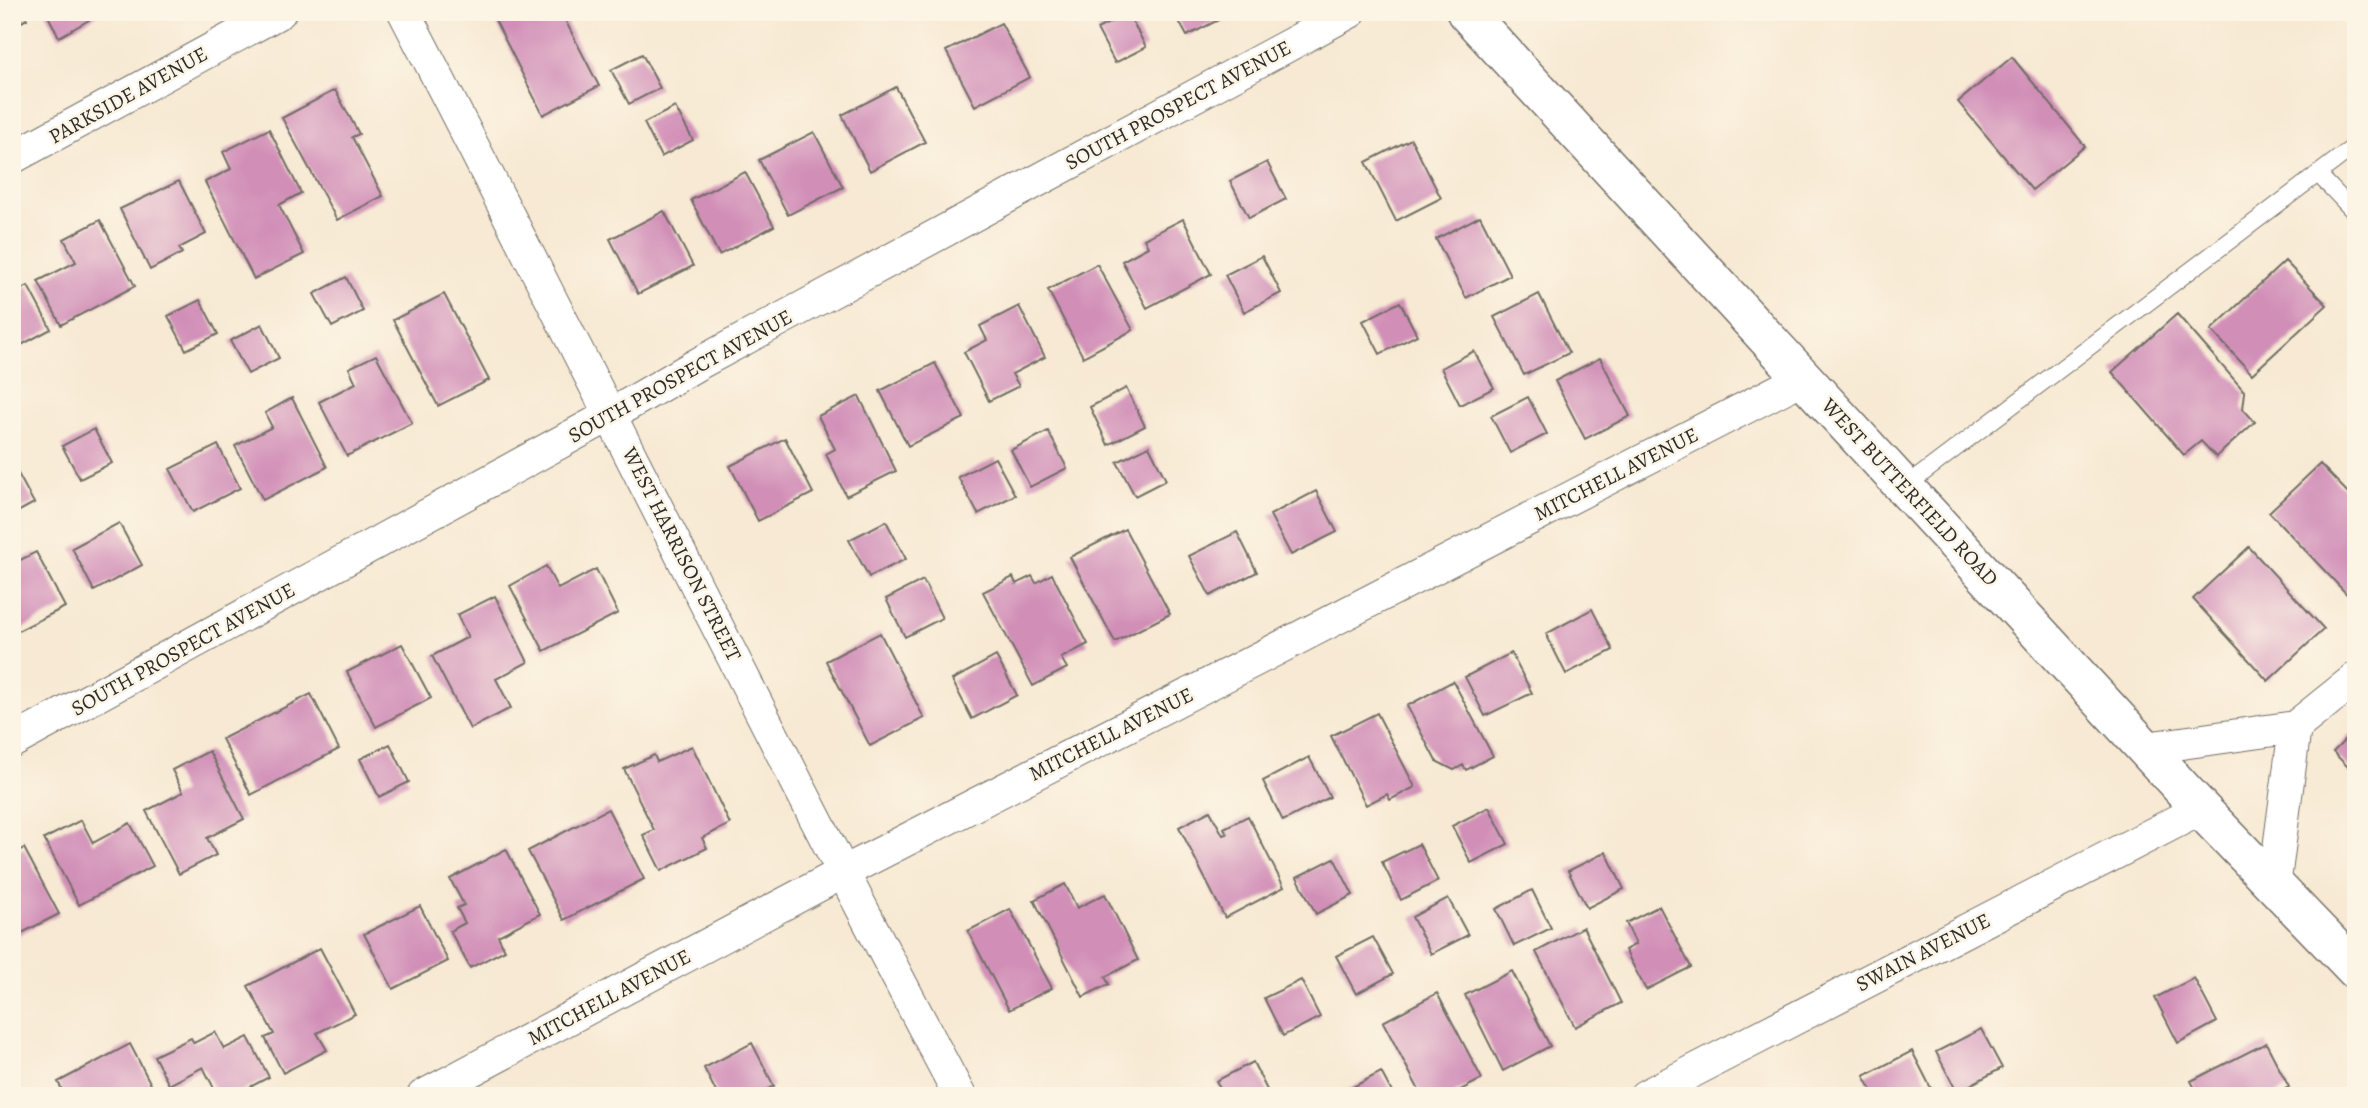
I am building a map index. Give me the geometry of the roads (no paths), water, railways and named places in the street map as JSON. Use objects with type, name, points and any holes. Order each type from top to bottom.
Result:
[{"type":"main road","name":"WEST BUTTERFIELD ROAD","points":[[1466,12],[1906,486],[2201,809],[2356,970]]},
{"type":"street","name":"PARKSIDE AVENUE","points":[[12,158],[280,12]]},
{"type":"street","name":"WEST HARRISON STREET","points":[[404,12],[612,414],[842,873],[960,1096]]},
{"type":"street","name":"SOUTH PROSPECT AVENUE","points":[[12,742],[612,414],[696,365],[1350,12]]},
{"type":"street","name":"MITCHELL AVENUE","points":[[423,1096],[842,873],[1803,378]]},
{"type":"street","points":[[2146,748],[2295,727],[2356,678]]},
{"type":"street","points":[[2274,887],[2295,727]]},
{"type":"street","name":"SWAIN AVENUE","points":[[1644,1096],[2201,809]]},
{"type":"lane","points":[[1906,486],[2356,145]]},
{"type":"lane","points":[[2318,174],[2356,214]]}]
